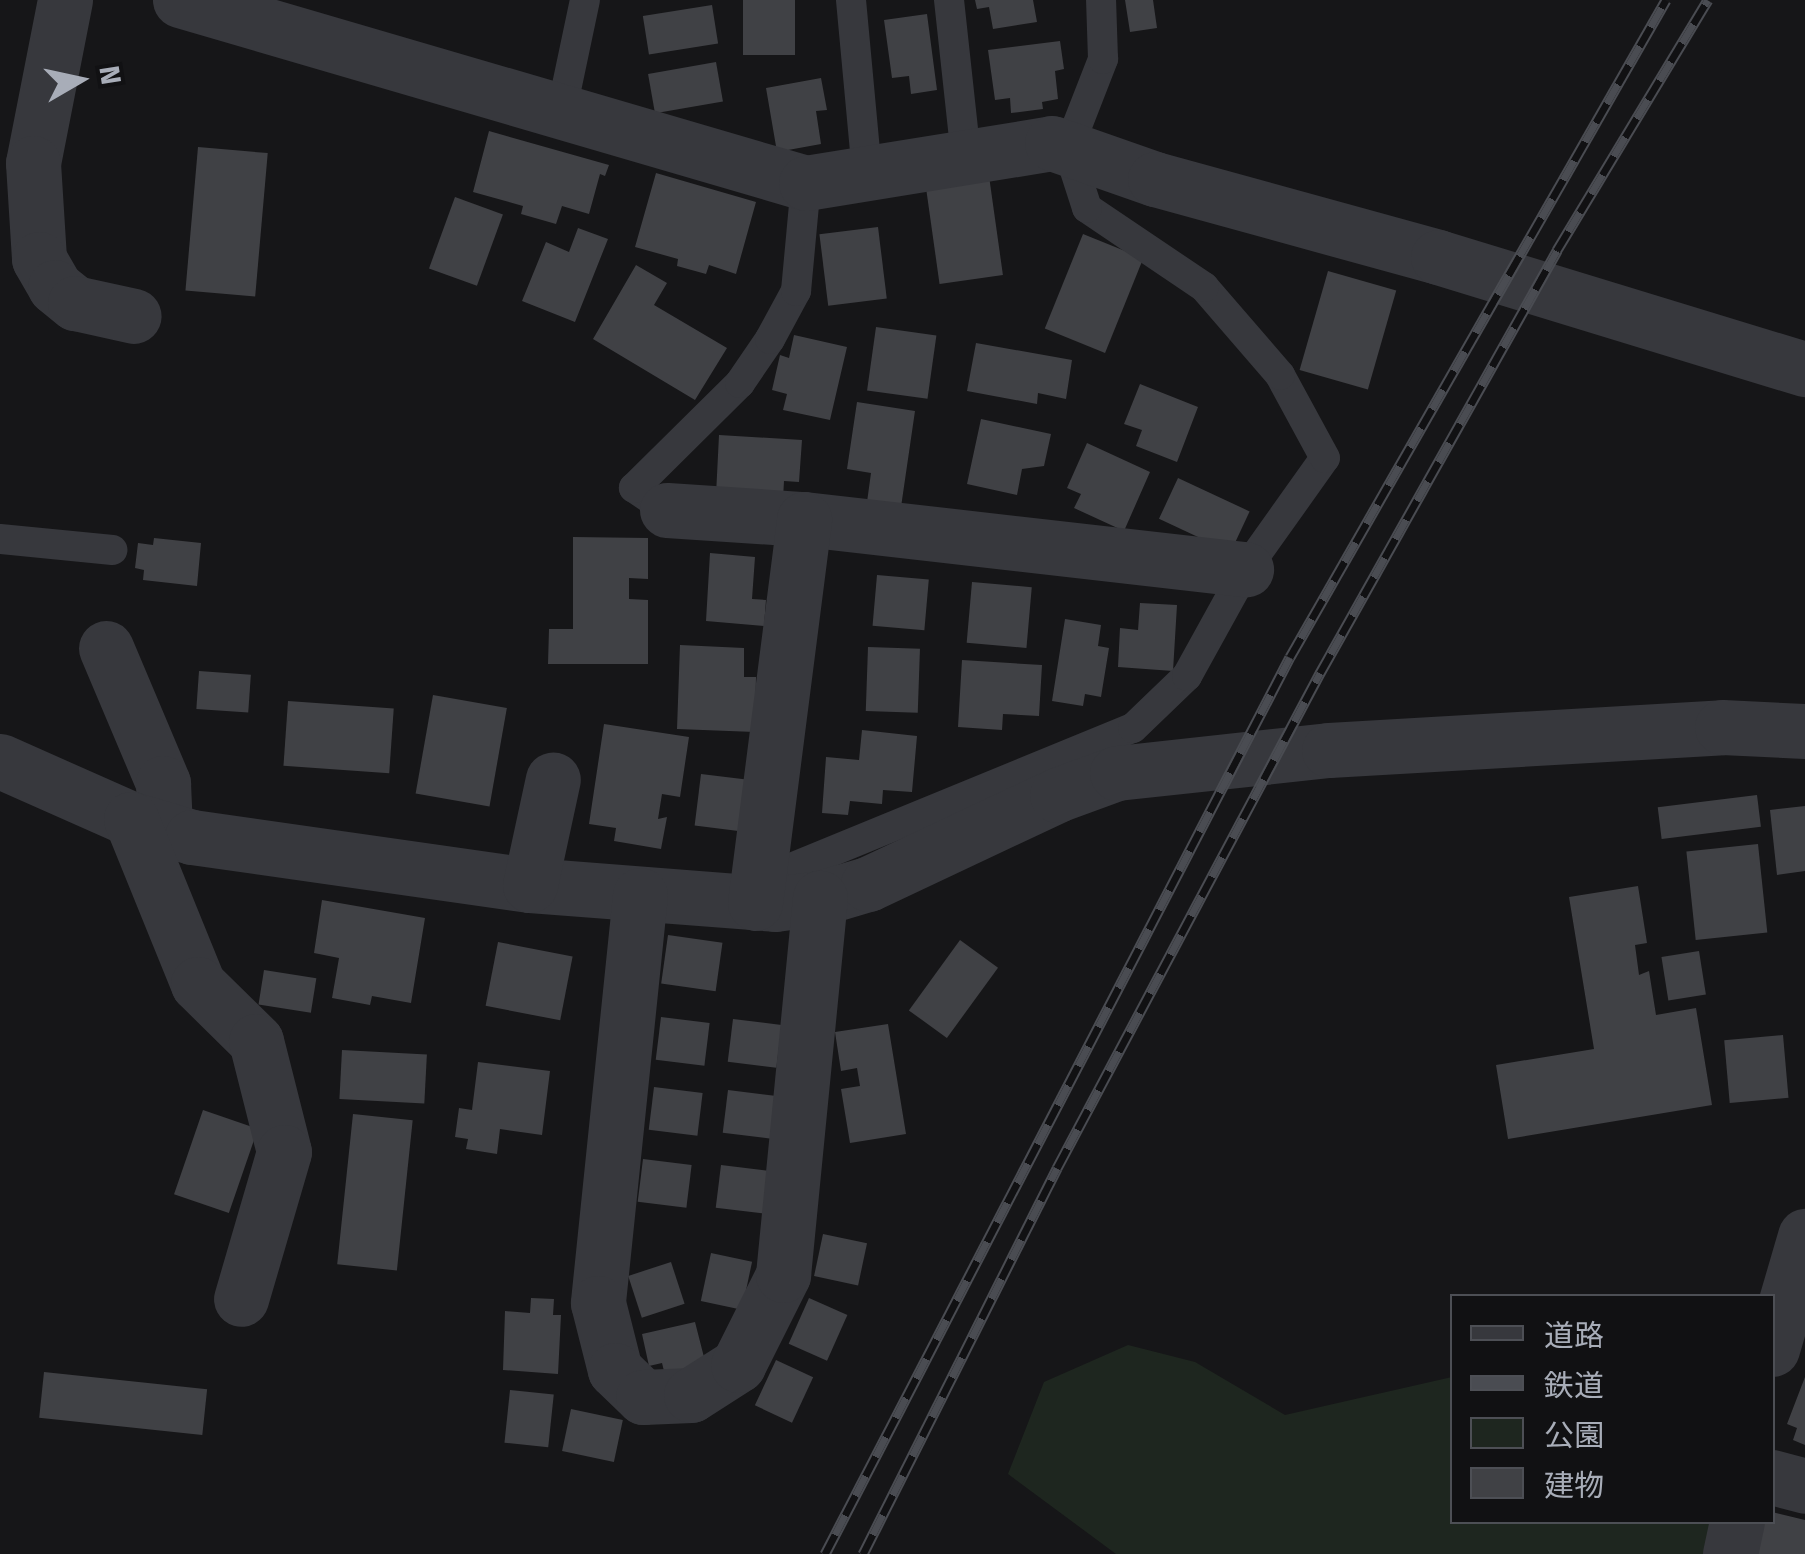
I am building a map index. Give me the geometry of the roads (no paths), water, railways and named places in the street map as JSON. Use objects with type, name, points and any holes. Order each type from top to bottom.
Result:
[{"type":"street","points":[[65,0],[34,163],[39,259],[55,287],[75,302],[134,316]]},
{"type":"street","points":[[180,0],[806,183],[1052,143],[1155,179],[1438,257],[1805,369]]},
{"type":"street","points":[[668,510],[804,520],[1246,569]]},
{"type":"street","points":[[756,892],[804,520]]},
{"type":"street","points":[[106,648],[164,783],[148,824],[198,984],[256,1041],[284,1152],[241,1300]]},
{"type":"street","points":[[0,761],[148,824],[530,886],[640,895],[756,892],[820,898],[868,884],[1056,795],[1117,774],[1349,748],[1722,727],[1805,731]]},
{"type":"street","points":[[530,886],[553,778]]},
{"type":"street","points":[[640,895],[598,1303],[615,1370],[643,1397],[690,1395],[738,1365],[783,1275],[820,898]]},
{"type":"street","points":[[1775,1340],[1804,1245]]},
{"type":"street","points":[[1775,1478],[1805,1486]]},
{"type":"street","points":[[1730,1554],[1737,1524]]},
{"type":"lane","points":[[562,110],[584,0]]},
{"type":"lane","points":[[852,0],[867,172]]},
{"type":"lane","points":[[949,0],[966,156]]},
{"type":"lane","points":[[756,892],[1133,728],[1186,676],[1246,569],[1325,458],[1280,374],[1204,287],[1087,208],[1068,149],[1102,59],[1100,0]]},
{"type":"lane","points":[[668,510],[634,488],[740,383],[770,340],[796,291],[806,183]]},
{"type":"lane","points":[[0,539],[112,550]]},
{"type":"railway","points":[[825,1554],[1290,657],[1666,0]]},
{"type":"railway","points":[[863,1554],[1057,1168],[1320,673],[1557,250],[1708,0]]}]
